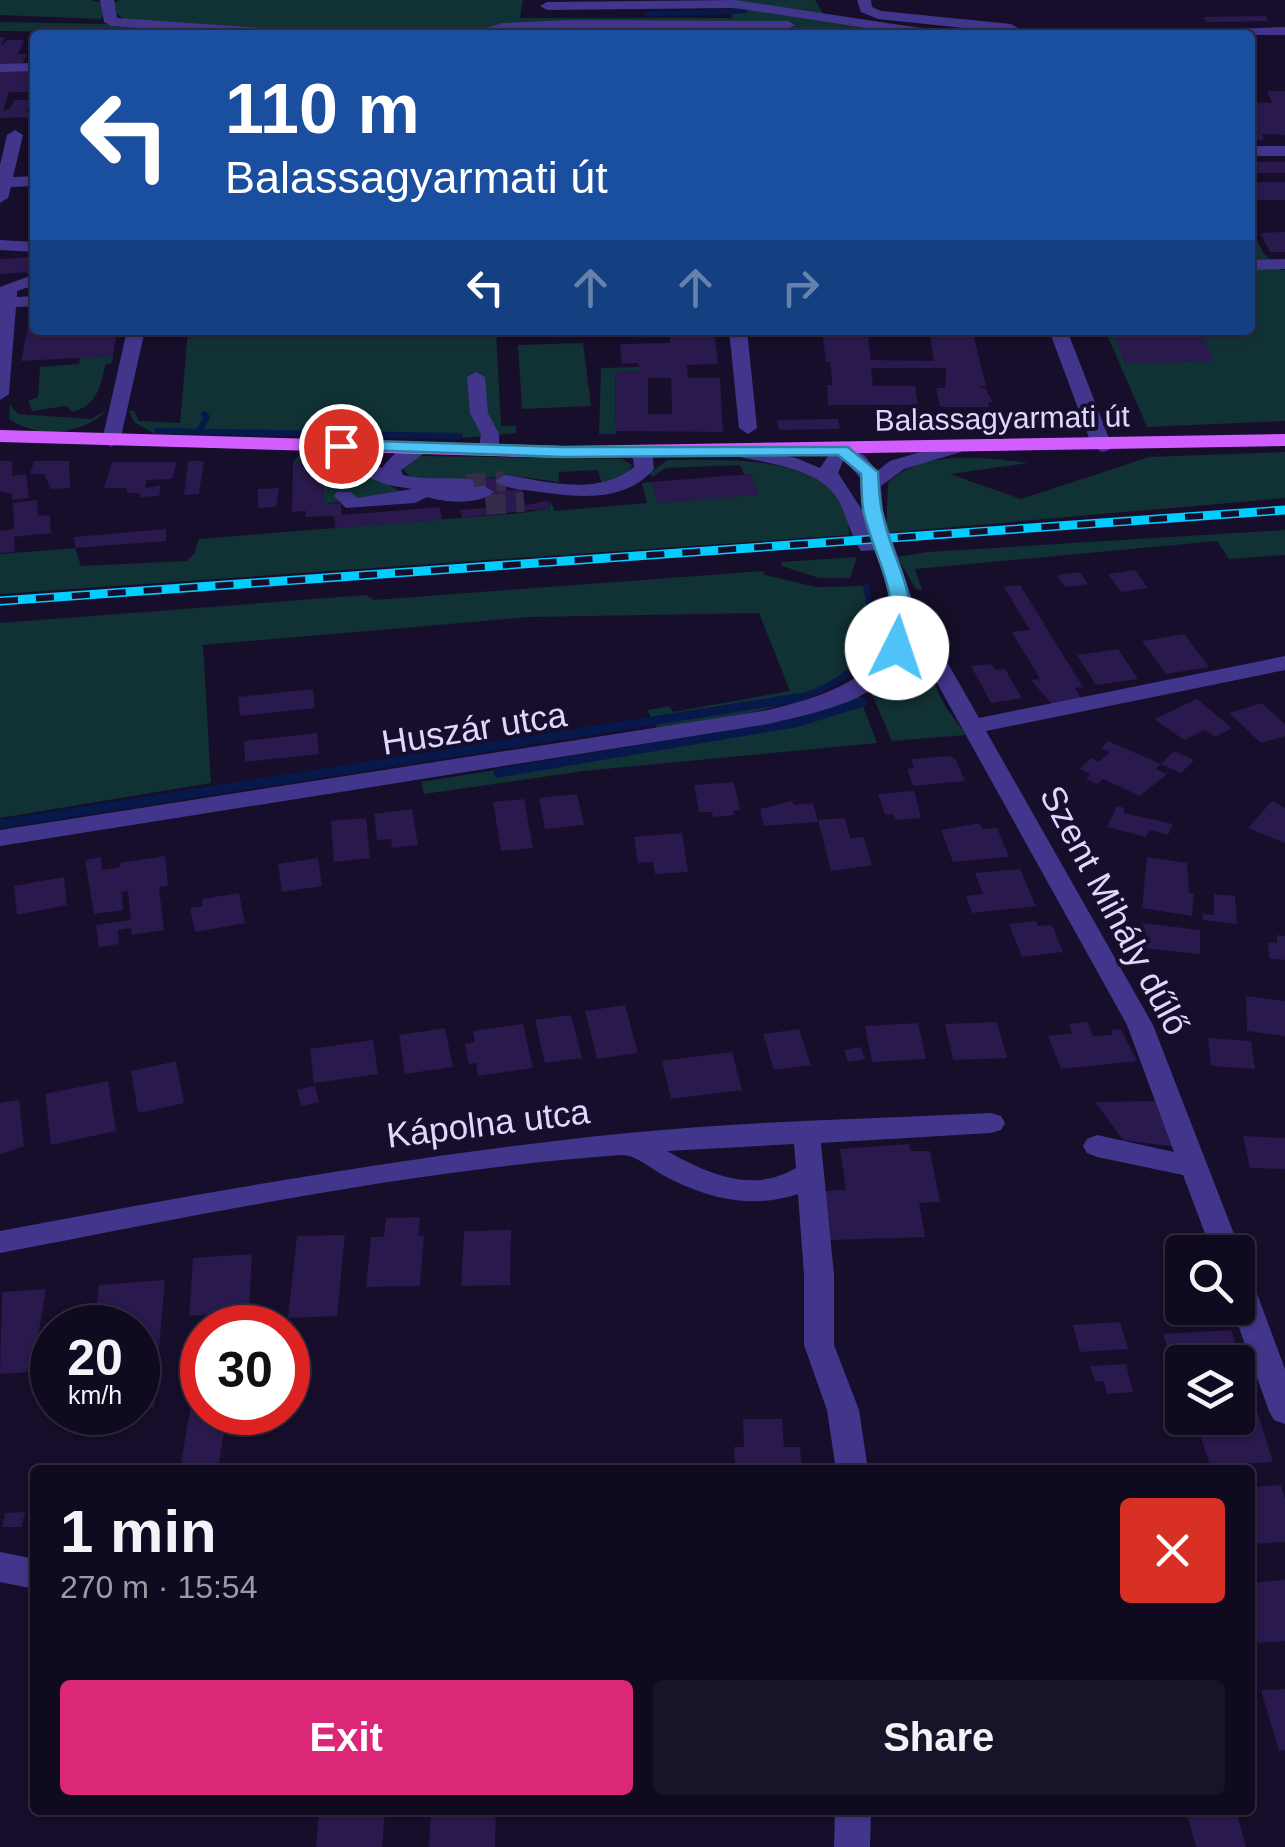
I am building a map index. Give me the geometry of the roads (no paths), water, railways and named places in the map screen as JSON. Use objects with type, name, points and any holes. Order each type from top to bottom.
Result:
[{"type":"main road","name":"Balassagyarmati út","points":[[0,436],[642,452],[1285,440]]},
{"type":"street","points":[[90,0],[107,2],[111,22],[189,30]]},
{"type":"street","points":[[864,0],[866,9],[878,15],[1014,30]]},
{"type":"street","points":[[546,6],[735,4],[897,30]]},
{"type":"street","points":[[491,30],[572,24],[863,26]]},
{"type":"street","points":[[1255,32],[1285,31]]},
{"type":"street","points":[[0,68],[30,67]]},
{"type":"street","points":[[7,135],[2,190],[30,182]]},
{"type":"street","points":[[1255,151],[1285,151]]},
{"type":"street","points":[[0,245],[30,246]]},
{"type":"street","points":[[1255,264],[1285,264]]},
{"type":"street","points":[[0,394],[6,362],[8,288],[30,281]]},
{"type":"street","points":[[8,302],[30,301]]},
{"type":"street","points":[[111,440],[135,335]]},
{"type":"street","points":[[739,335],[748,428]]},
{"type":"street","points":[[1060,335],[1102,446]]},
{"type":"street","points":[[476,377],[479,414],[490,434],[489,447]]},
{"type":"street","points":[[302,444],[349,458],[396,480],[423,489],[473,505],[479,494],[423,489]]},
{"type":"street","points":[[396,480],[391,469],[394,463],[419,448]]},
{"type":"street","points":[[872,484],[898,465],[954,448]]},
{"type":"street","points":[[733,450],[789,462],[832,480]]},
{"type":"street","points":[[842,450],[865,466],[872,484],[873,512],[899,582],[901,616],[881,581],[851,504],[832,480],[828,468],[842,450]]},
{"type":"street","points":[[512,491],[621,486],[644,469],[642,452]]},
{"type":"street","points":[[344,496],[353,504],[415,497],[423,489]]},
{"type":"street","name":"Szent Mihály dűlő","points":[[901,616],[931,653],[974,726],[1140,1025],[1220,1235]]},
{"type":"street","name":"Huszár utca","points":[[0,838],[393,767],[812,708],[858,689],[885,668],[897,648],[901,616]]},
{"type":"street","points":[[974,726],[1285,664]]},
{"type":"street","name":"Kápolna utca","points":[[0,1242],[260,1192],[632,1143],[991,1123]]},
{"type":"street","points":[[807,1136],[819,1346],[843,1410],[851,1465]]},
{"type":"street","points":[[632,1143],[678,1172],[746,1195],[796,1185],[811,1173]]},
{"type":"street","points":[[1097,1146],[1194,1167]]},
{"type":"street","points":[[1253,1325],[1285,1411]]},
{"type":"street","points":[[0,1568],[30,1573]]},
{"type":"street","points":[[852,1847],[853,1815]]},
{"type":"waterway","points":[[647,14],[745,11]]},
{"type":"waterway","points":[[200,429],[207,417],[204,414]]},
{"type":"waterway","points":[[157,431],[460,436]]},
{"type":"waterway","points":[[799,698],[835,682],[860,659],[870,628],[866,586]]},
{"type":"waterway","points":[[877,695],[914,667]]},
{"type":"waterway","points":[[799,698],[804,697]]},
{"type":"waterway","points":[[0,824],[799,698]]},
{"type":"waterway","points":[[498,773],[795,723],[863,702]]},
{"type":"tunnel","points":[[466,484],[505,481]]},
{"type":"tunnel","points":[[486,505],[524,502]]},
{"type":"railway","points":[[0,601],[1285,510]]}]
